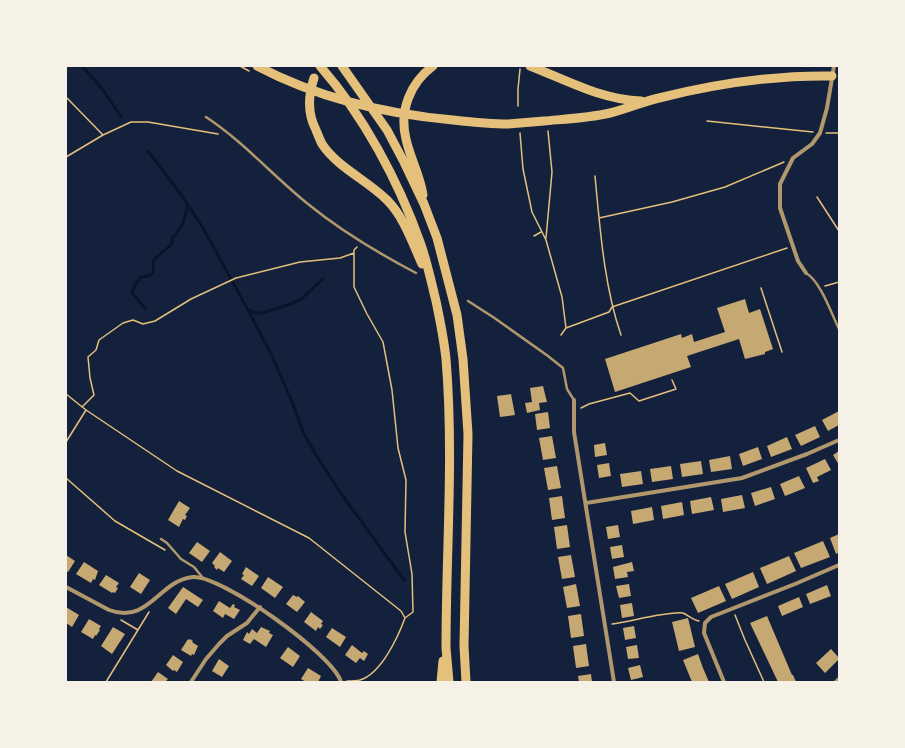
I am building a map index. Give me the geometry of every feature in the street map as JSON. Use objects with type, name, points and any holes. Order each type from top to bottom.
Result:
[{"type":"highway","points":[[257,66],[281,79],[302,87],[385,112],[488,124],[574,119],[610,113],[649,101],[710,87],[774,78],[832,76]]},
{"type":"highway","points":[[320,66],[365,128],[388,169],[407,208],[421,243],[433,288],[446,358],[449,432],[446,648],[449,682]]},
{"type":"highway","points":[[342,66],[386,130],[404,162],[424,204],[437,238],[457,315],[463,359],[468,434],[464,646],[466,682]]},
{"type":"highway","points":[[424,204],[421,182],[406,139],[404,111],[409,95],[414,86],[420,77],[433,66]]},
{"type":"highway","points":[[530,66],[605,95],[628,100],[649,101]]},
{"type":"highway","points":[[314,78],[310,90],[309,105],[312,123],[322,144],[333,157],[386,200],[400,217],[433,288]]},
{"type":"highway","points":[[441,682],[446,648]]},
{"type":"street","points":[[806,273],[798,261],[780,208],[780,184],[793,158],[812,144],[820,133],[827,108],[834,66]]},
{"type":"street","points":[[574,400],[574,432],[614,682]]},
{"type":"street","points":[[586,503],[742,478],[807,454],[839,440]]},
{"type":"street","points":[[724,682],[704,633],[705,623],[711,618],[839,565]]},
{"type":"street","points":[[66,587],[117,613],[132,613],[147,606],[172,585],[181,580],[194,577],[203,578],[218,584],[260,607],[308,644],[331,665],[342,682]]},
{"type":"street","points":[[191,682],[206,659],[219,644],[227,636],[247,623],[260,607]]},
{"type":"street","points":[[836,682],[839,679]]},
{"type":"lane","points":[[206,117],[232,136],[308,204],[384,256],[416,273]]},
{"type":"lane","points":[[806,273],[812,276],[839,329]]},
{"type":"lane","points":[[468,301],[518,334],[562,368],[567,389],[574,400]]},
{"type":"lane","points":[[162,539],[181,559],[194,567],[203,578]]},
{"type":"path","points":[[518,106],[520,69]]},
{"type":"path","points":[[66,97],[104,135]]},
{"type":"path","points":[[707,121],[820,133],[839,133]]},
{"type":"path","points":[[66,157],[104,135],[131,122],[148,122],[232,136]]},
{"type":"path","points":[[546,240],[552,172],[548,129]]},
{"type":"path","points":[[520,133],[523,169],[532,212],[546,240],[562,298],[566,328]]},
{"type":"path","points":[[599,218],[672,202],[725,186],[793,158]]},
{"type":"path","points":[[595,176],[599,218],[612,307],[621,336]]},
{"type":"path","points":[[817,197],[839,231]]},
{"type":"path","points":[[534,236],[542,232]]},
{"type":"path","points":[[342,682],[360,680],[372,673],[382,662],[400,632],[405,618],[413,612],[412,574],[405,532],[406,480],[398,448],[392,390],[383,342],[354,287],[354,250],[362,241]]},
{"type":"path","points":[[561,335],[566,328],[609,312],[612,307],[793,246]]},
{"type":"path","points":[[82,407],[94,395],[90,378],[88,357],[96,350],[99,340],[123,323],[133,320],[143,324],[155,322],[191,299],[236,278],[300,262],[340,258],[354,253]]},
{"type":"path","points":[[819,288],[839,282]]},
{"type":"path","points":[[762,288],[782,352]]},
{"type":"path","points":[[574,411],[589,404],[630,393],[639,401],[676,389],[672,380]]},
{"type":"path","points":[[66,394],[86,410],[177,471],[309,538],[401,611],[405,618]]},
{"type":"path","points":[[66,442],[86,410]]},
{"type":"path","points":[[66,478],[115,521],[181,559]]},
{"type":"path","points":[[106,682],[149,613],[147,606]]},
{"type":"path","points":[[733,609],[764,682]]},
{"type":"path","points":[[117,613],[119,618],[138,630]]},
{"type":"path","points":[[605,626],[670,614],[684,614],[694,620],[705,623]]},
{"type":"building","points":[[745,299],[749,313],[760,309],[773,349],[765,352],[765,354],[745,359],[739,339],[687,356],[691,367],[615,392],[605,359],[681,334],[682,338],[692,334],[694,342],[725,332],[717,308]]},
{"type":"building","points":[[543,386],[547,402],[539,403],[540,410],[527,413],[525,403],[532,402],[530,388]]},
{"type":"building","points":[[511,394],[515,415],[500,417],[497,396]]},
{"type":"building","points":[[839,411],[839,425],[828,431],[822,420]]},
{"type":"building","points":[[548,412],[550,428],[537,430],[535,414]]},
{"type":"building","points":[[815,426],[820,437],[801,446],[795,435]]},
{"type":"building","points":[[552,436],[556,458],[543,460],[539,438]]},
{"type":"building","points":[[787,437],[792,449],[771,457],[767,446]]},
{"type":"building","points":[[605,443],[607,455],[595,457],[594,445]]},
{"type":"building","points":[[758,447],[762,459],[743,466],[739,454]]},
{"type":"building","points":[[839,451],[839,465],[833,455]]},
{"type":"building","points":[[730,456],[732,469],[711,472],[709,460]]},
{"type":"building","points":[[825,459],[831,470],[817,477],[819,481],[813,483],[806,468]]},
{"type":"building","points":[[701,461],[703,474],[682,477],[680,464]]},
{"type":"building","points":[[609,463],[611,476],[599,478],[597,465]]},
{"type":"building","points":[[557,466],[561,488],[548,490],[544,468]]},
{"type":"building","points":[[671,466],[673,479],[652,482],[650,469]]},
{"type":"building","points":[[641,471],[643,484],[622,487],[620,474]]},
{"type":"building","points":[[799,476],[805,488],[785,496],[780,484]]},
{"type":"building","points":[[771,487],[775,499],[755,506],[751,493]]},
{"type":"building","points":[[742,495],[745,508],[723,512],[721,499]]},
{"type":"building","points":[[562,496],[565,518],[552,520],[549,498]]},
{"type":"building","points":[[711,497],[714,510],[692,514],[690,501]]},
{"type":"building","points":[[179,501],[190,508],[185,515],[187,516],[185,520],[183,519],[179,527],[168,520]]},
{"type":"building","points":[[682,502],[684,515],[663,519],[661,506]]},
{"type":"building","points":[[652,507],[654,520],[633,524],[631,511]]},
{"type":"building","points":[[567,525],[570,547],[557,549],[554,527]]},
{"type":"building","points":[[618,525],[620,537],[608,539],[606,527]]},
{"type":"building","points":[[839,534],[839,552],[836,554],[830,538]]},
{"type":"building","points":[[823,541],[830,557],[801,568],[794,553]]},
{"type":"building","points":[[197,542],[210,551],[202,562],[189,553]]},
{"type":"building","points":[[622,545],[624,557],[612,559],[610,547]]},
{"type":"building","points":[[220,552],[232,561],[224,572],[218,568],[217,570],[212,563]]},
{"type":"building","points":[[66,555],[75,561],[68,572],[66,571]]},
{"type":"building","points":[[571,555],[575,577],[562,579],[558,557]]},
{"type":"building","points":[[789,556],[796,571],[767,584],[760,568]]},
{"type":"building","points":[[84,562],[98,571],[95,580],[93,579],[91,583],[76,574]]},
{"type":"building","points":[[632,562],[634,571],[627,572],[628,577],[615,579],[613,567]]},
{"type":"building","points":[[246,567],[259,576],[252,586],[241,579],[244,575],[242,574]]},
{"type":"building","points":[[753,572],[759,587],[732,599],[725,584]]},
{"type":"building","points":[[139,573],[150,580],[141,594],[130,587]]},
{"type":"building","points":[[106,575],[119,583],[116,587],[118,588],[115,593],[112,593],[99,585]]},
{"type":"building","points":[[268,577],[283,587],[275,598],[261,588]]},
{"type":"building","points":[[576,584],[580,606],[567,608],[563,587]]},
{"type":"building","points":[[629,584],[631,596],[619,598],[616,586]]},
{"type":"building","points":[[827,585],[831,596],[810,604],[806,594]]},
{"type":"building","points":[[719,586],[726,601],[698,613],[691,598]]},
{"type":"building","points":[[183,587],[203,600],[198,607],[186,599],[176,614],[168,608]]},
{"type":"building","points":[[293,595],[298,596],[305,602],[297,612],[286,604]]},
{"type":"building","points":[[799,597],[803,607],[782,616],[778,606]]},
{"type":"building","points":[[219,601],[230,608],[233,604],[235,605],[234,607],[240,610],[234,619],[225,614],[223,618],[213,611]]},
{"type":"building","points":[[632,603],[634,616],[622,618],[620,605]]},
{"type":"building","points":[[66,607],[79,615],[72,627],[66,623]]},
{"type":"building","points":[[311,612],[323,621],[321,624],[323,625],[320,629],[318,627],[316,631],[304,622]]},
{"type":"building","points":[[581,614],[584,636],[571,638],[568,616]]},
{"type":"building","points":[[767,616],[796,682],[778,682],[750,623]]},
{"type":"building","points":[[688,618],[695,647],[679,651],[672,622]]},
{"type":"building","points":[[89,619],[101,626],[99,629],[100,630],[93,639],[81,632]]},
{"type":"building","points":[[634,626],[636,638],[625,640],[623,628]]},
{"type":"building","points":[[113,627],[125,634],[112,654],[101,646]]},
{"type":"building","points":[[261,627],[270,631],[269,633],[273,635],[266,647],[254,639],[250,644],[243,640],[247,632],[249,634],[252,629],[257,633]]},
{"type":"building","points":[[332,628],[346,637],[340,647],[326,637]]},
{"type":"building","points":[[188,639],[193,641],[192,642],[198,646],[194,655],[192,654],[191,656],[181,650]]},
{"type":"building","points":[[586,644],[589,666],[576,668],[573,646]]},
{"type":"building","points":[[352,645],[362,653],[364,651],[368,654],[364,661],[360,658],[356,663],[345,655]]},
{"type":"building","points":[[637,645],[639,658],[628,659],[626,647]]},
{"type":"building","points":[[288,647],[300,656],[293,667],[280,658]]},
{"type":"building","points":[[831,649],[839,659],[825,673],[816,663]]},
{"type":"building","points":[[698,654],[709,682],[692,682],[683,660]]},
{"type":"building","points":[[173,655],[183,662],[177,672],[174,670],[173,671],[166,665]]},
{"type":"building","points":[[219,659],[229,666],[222,677],[212,671]]},
{"type":"building","points":[[640,665],[643,677],[631,680],[628,668]]},
{"type":"building","points":[[308,668],[321,676],[318,682],[306,682],[301,679]]},
{"type":"building","points":[[158,672],[168,679],[165,682],[151,682]]},
{"type":"building","points":[[591,674],[592,682],[579,682],[578,676]]},
{"type":"waterway","points":[[82,66],[103,90],[121,117]]},
{"type":"waterway","points":[[148,151],[182,196],[203,228],[272,356],[293,404],[303,432],[316,455],[342,495],[404,580]]},
{"type":"waterway","points":[[145,308],[132,293],[135,285],[141,277],[149,276],[153,273],[154,261],[172,244],[172,239],[183,223],[187,205]]},
{"type":"waterway","points":[[248,310],[256,313],[262,313],[291,304],[301,299],[323,279]]}]
